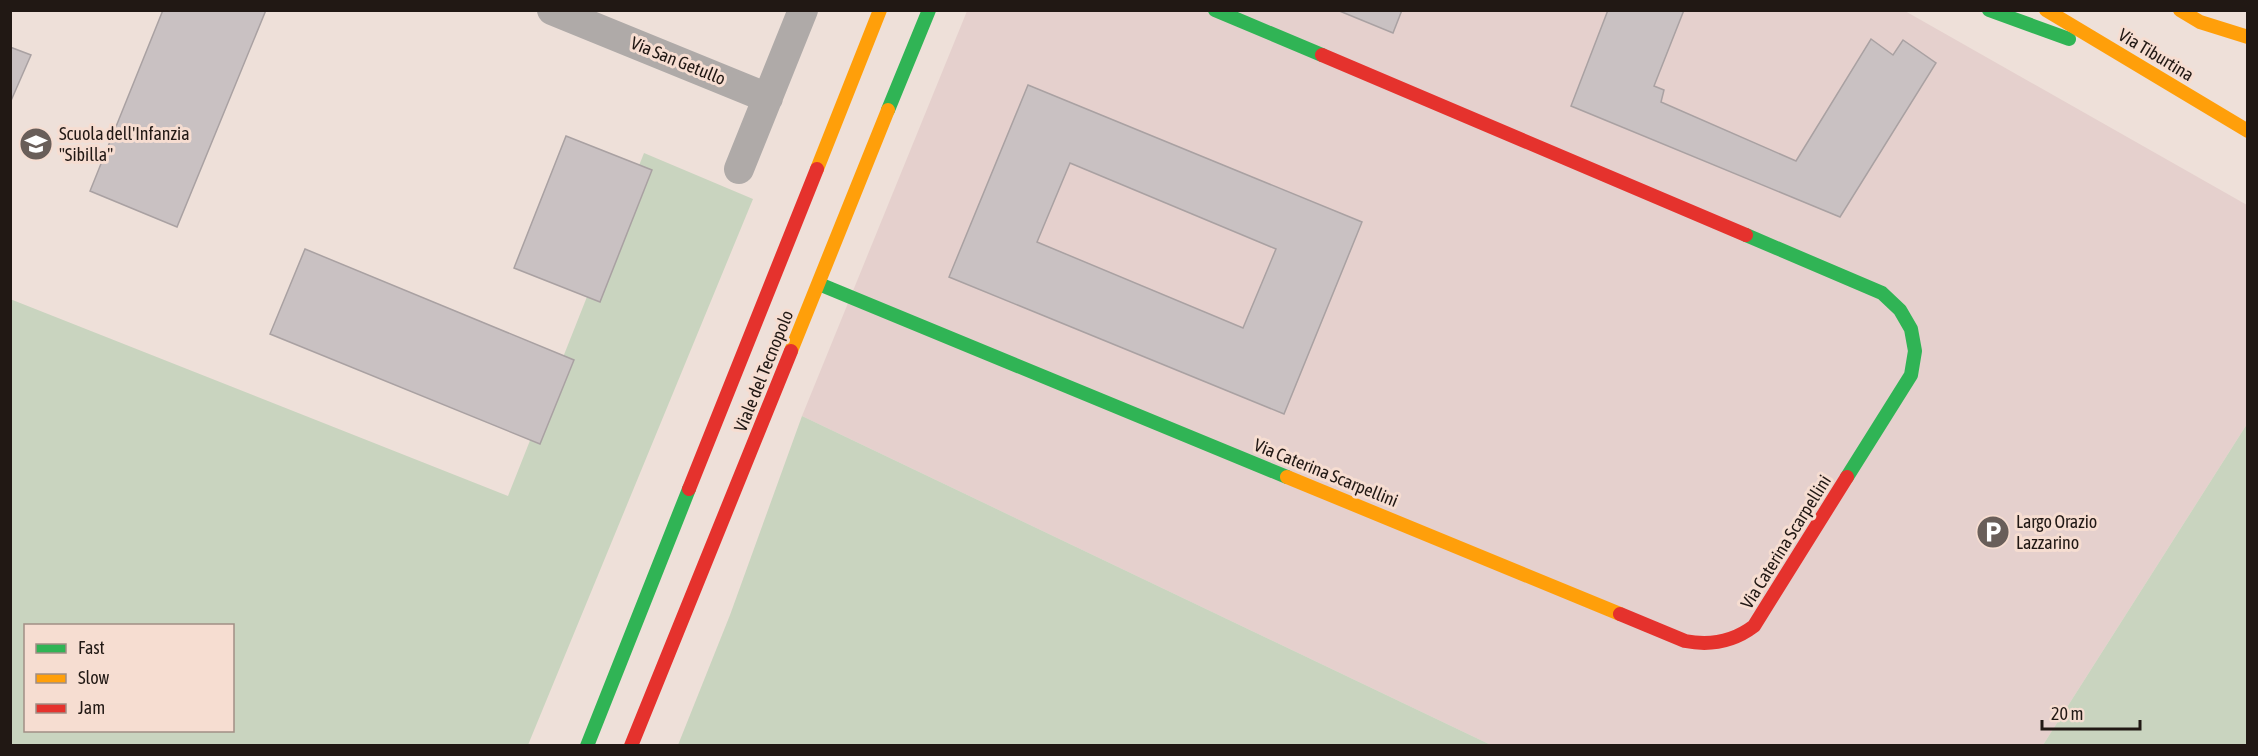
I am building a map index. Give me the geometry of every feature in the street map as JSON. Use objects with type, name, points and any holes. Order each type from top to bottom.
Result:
[{"type":"street","name":"Via San Getullo","points":[[552,10],[768,98]]},
{"type":"street","points":[[739,169],[802,10]]},
{"type":"street","name":"Viale del Tecnopolo","points":[[587,746],[880,10]]},
{"type":"street","name":"Viale del Tecnopolo","points":[[631,746],[929,10]]},
{"type":"street","name":"Via Caterina Scarpellini","points":[[819,284],[1685,641],[1704,644],[1723,642],[1739,637],[1754,626],[1911,375],[1915,344],[1913,332],[1905,314],[1882,293],[1215,10]]},
{"type":"street","points":[[1989,10],[2131,62]]},
{"type":"street","name":"Via Tiburtina","points":[[2046,10],[2247,131]]},
{"type":"street","points":[[2180,10],[2200,22],[2247,37]]},
{"type":"shaded area","points":[[967,11],[1905,11],[2247,205],[2247,424],[2043,745],[1491,745],[802,416]]},
{"type":"green space","points":[[644,153],[753,199],[528,745],[11,745],[10,299],[508,496]]},
{"type":"green space","points":[[802,416],[1491,745],[678,745],[730,615]]},
{"type":"green space","points":[[2247,424],[2247,745],[2043,745]]},
{"type":"building","points":[[163,10],[266,10],[177,227],[90,191]]},
{"type":"building","points":[[1337,10],[1402,10],[1393,33]]},
{"type":"building","points":[[1608,10],[1684,10],[1654,86],[1664,90],[1661,102],[1796,161],[1871,39],[1893,55],[1903,40],[1936,63],[1840,217],[1571,106]]},
{"type":"building","points":[[10,47],[31,55],[10,103]]},
{"type":"building","points":[[1028,85],[1362,222],[1284,414],[949,277]],"holes":[[[1070,163],[1276,249],[1243,328],[1037,242]]]},
{"type":"building","points":[[566,136],[652,170],[600,302],[514,268]]},
{"type":"building","points":[[305,249],[574,360],[540,444],[270,334]]},
{"type":"traffic: fast","points":[[888,110],[929,10]]},
{"type":"traffic: fast","points":[[1215,10],[1322,55]]},
{"type":"traffic: fast","points":[[1989,10],[2069,39]]},
{"type":"traffic: fast","points":[[1746,235],[1882,293],[1900,310],[1911,329],[1915,351],[1911,375],[1847,477]]},
{"type":"traffic: fast","points":[[819,284],[1287,477]]},
{"type":"traffic: fast","points":[[587,746],[689,489]]},
{"type":"traffic: slow","points":[[817,169],[880,10]]},
{"type":"traffic: slow","points":[[2046,10],[2248,131]]},
{"type":"traffic: slow","points":[[2180,10],[2200,22],[2248,37]]},
{"type":"traffic: slow","points":[[791,351],[888,110]]},
{"type":"traffic: slow","points":[[1287,477],[1620,614]]},
{"type":"traffic: jam","points":[[1322,55],[1746,235]]},
{"type":"traffic: jam","points":[[689,489],[817,169]]},
{"type":"traffic: jam","points":[[631,746],[791,351]]},
{"type":"traffic: jam","points":[[1620,614],[1685,641],[1713,643],[1738,636],[1754,626],[1847,477]]},
{"type":"place","name":"Scuola dell'Infanzia \"Sibilla\"","points":[[36,144]]},
{"type":"place","name":"Largo Orazio Lazzarino","points":[[1993,532]]}]
